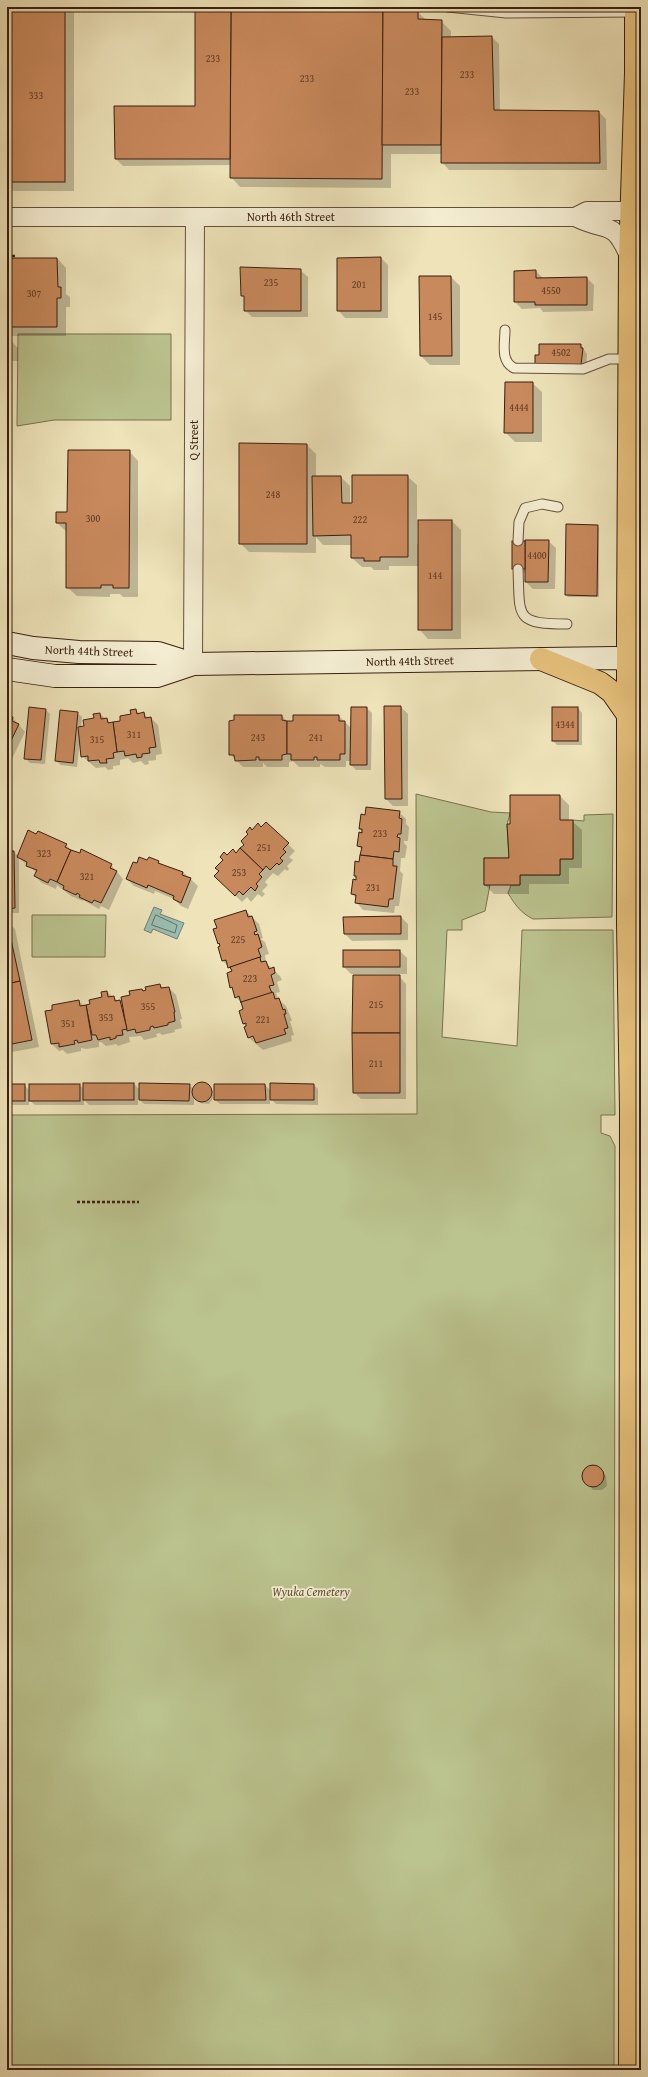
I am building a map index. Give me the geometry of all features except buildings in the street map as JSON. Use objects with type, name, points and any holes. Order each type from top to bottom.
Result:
[{"type":"main road","points":[[630,2070],[635,1560],[636,1111],[628,715],[634,660],[630,258],[636,218],[636,9]]},
{"type":"main road","points":[[636,73],[641,97]]},
{"type":"main road","name":"North 44th Street","points":[[7,643],[33,648],[80,652],[158,652],[193,664]]},
{"type":"main road","name":"North 44th Street","points":[[7,669],[55,676],[157,676],[193,664],[614,658],[634,660]]},
{"type":"main road","points":[[541,659],[600,683],[612,692],[628,715]]},
{"type":"street","name":"North 46th Street","points":[[575,217],[587,211],[636,218]]},
{"type":"street","name":"North 46th Street","points":[[7,217],[575,217],[588,223],[611,228],[616,232],[630,258]]},
{"type":"street","name":"Q Street","points":[[193,664],[195,217]]},
{"type":"lane","points":[[448,7],[506,13],[636,9]]},
{"type":"lane","points":[[505,330],[504,359],[514,368],[583,369],[609,359],[630,359]]},
{"type":"lane","points":[[518,541],[519,522],[525,508],[542,504],[558,507]]},
{"type":"lane","points":[[518,569],[520,610],[528,620],[540,624],[567,624]]},
{"type":"path","points":[[7,256],[17,256]]},
{"type":"path","points":[[77,1202],[139,1202]]},
{"type":"green space","points":[[18,334],[171,334],[171,420],[54,420],[17,426]]},
{"type":"green space","name":"Wyuka Cemetery","points":[[416,794],[491,812],[510,813],[507,825],[509,858],[484,858],[484,885],[490,885],[485,911],[462,920],[462,930],[447,930],[442,1037],[517,1046],[522,930],[613,930],[615,1115],[601,1115],[601,1133],[610,1136],[615,1146],[614,2070],[7,2070],[7,1115],[417,1114]]},
{"type":"green space","points":[[613,814],[612,917],[533,919],[516,905],[508,893],[511,885],[520,885],[520,875],[560,875],[560,859],[573,859],[573,820],[584,821],[584,815]]},
{"type":"green space","points":[[32,915],[106,915],[105,957],[32,957]]},
{"type":"water","points":[[154,907],[162,910],[160,914],[184,923],[177,939],[153,929],[151,933],[144,930]]}]
